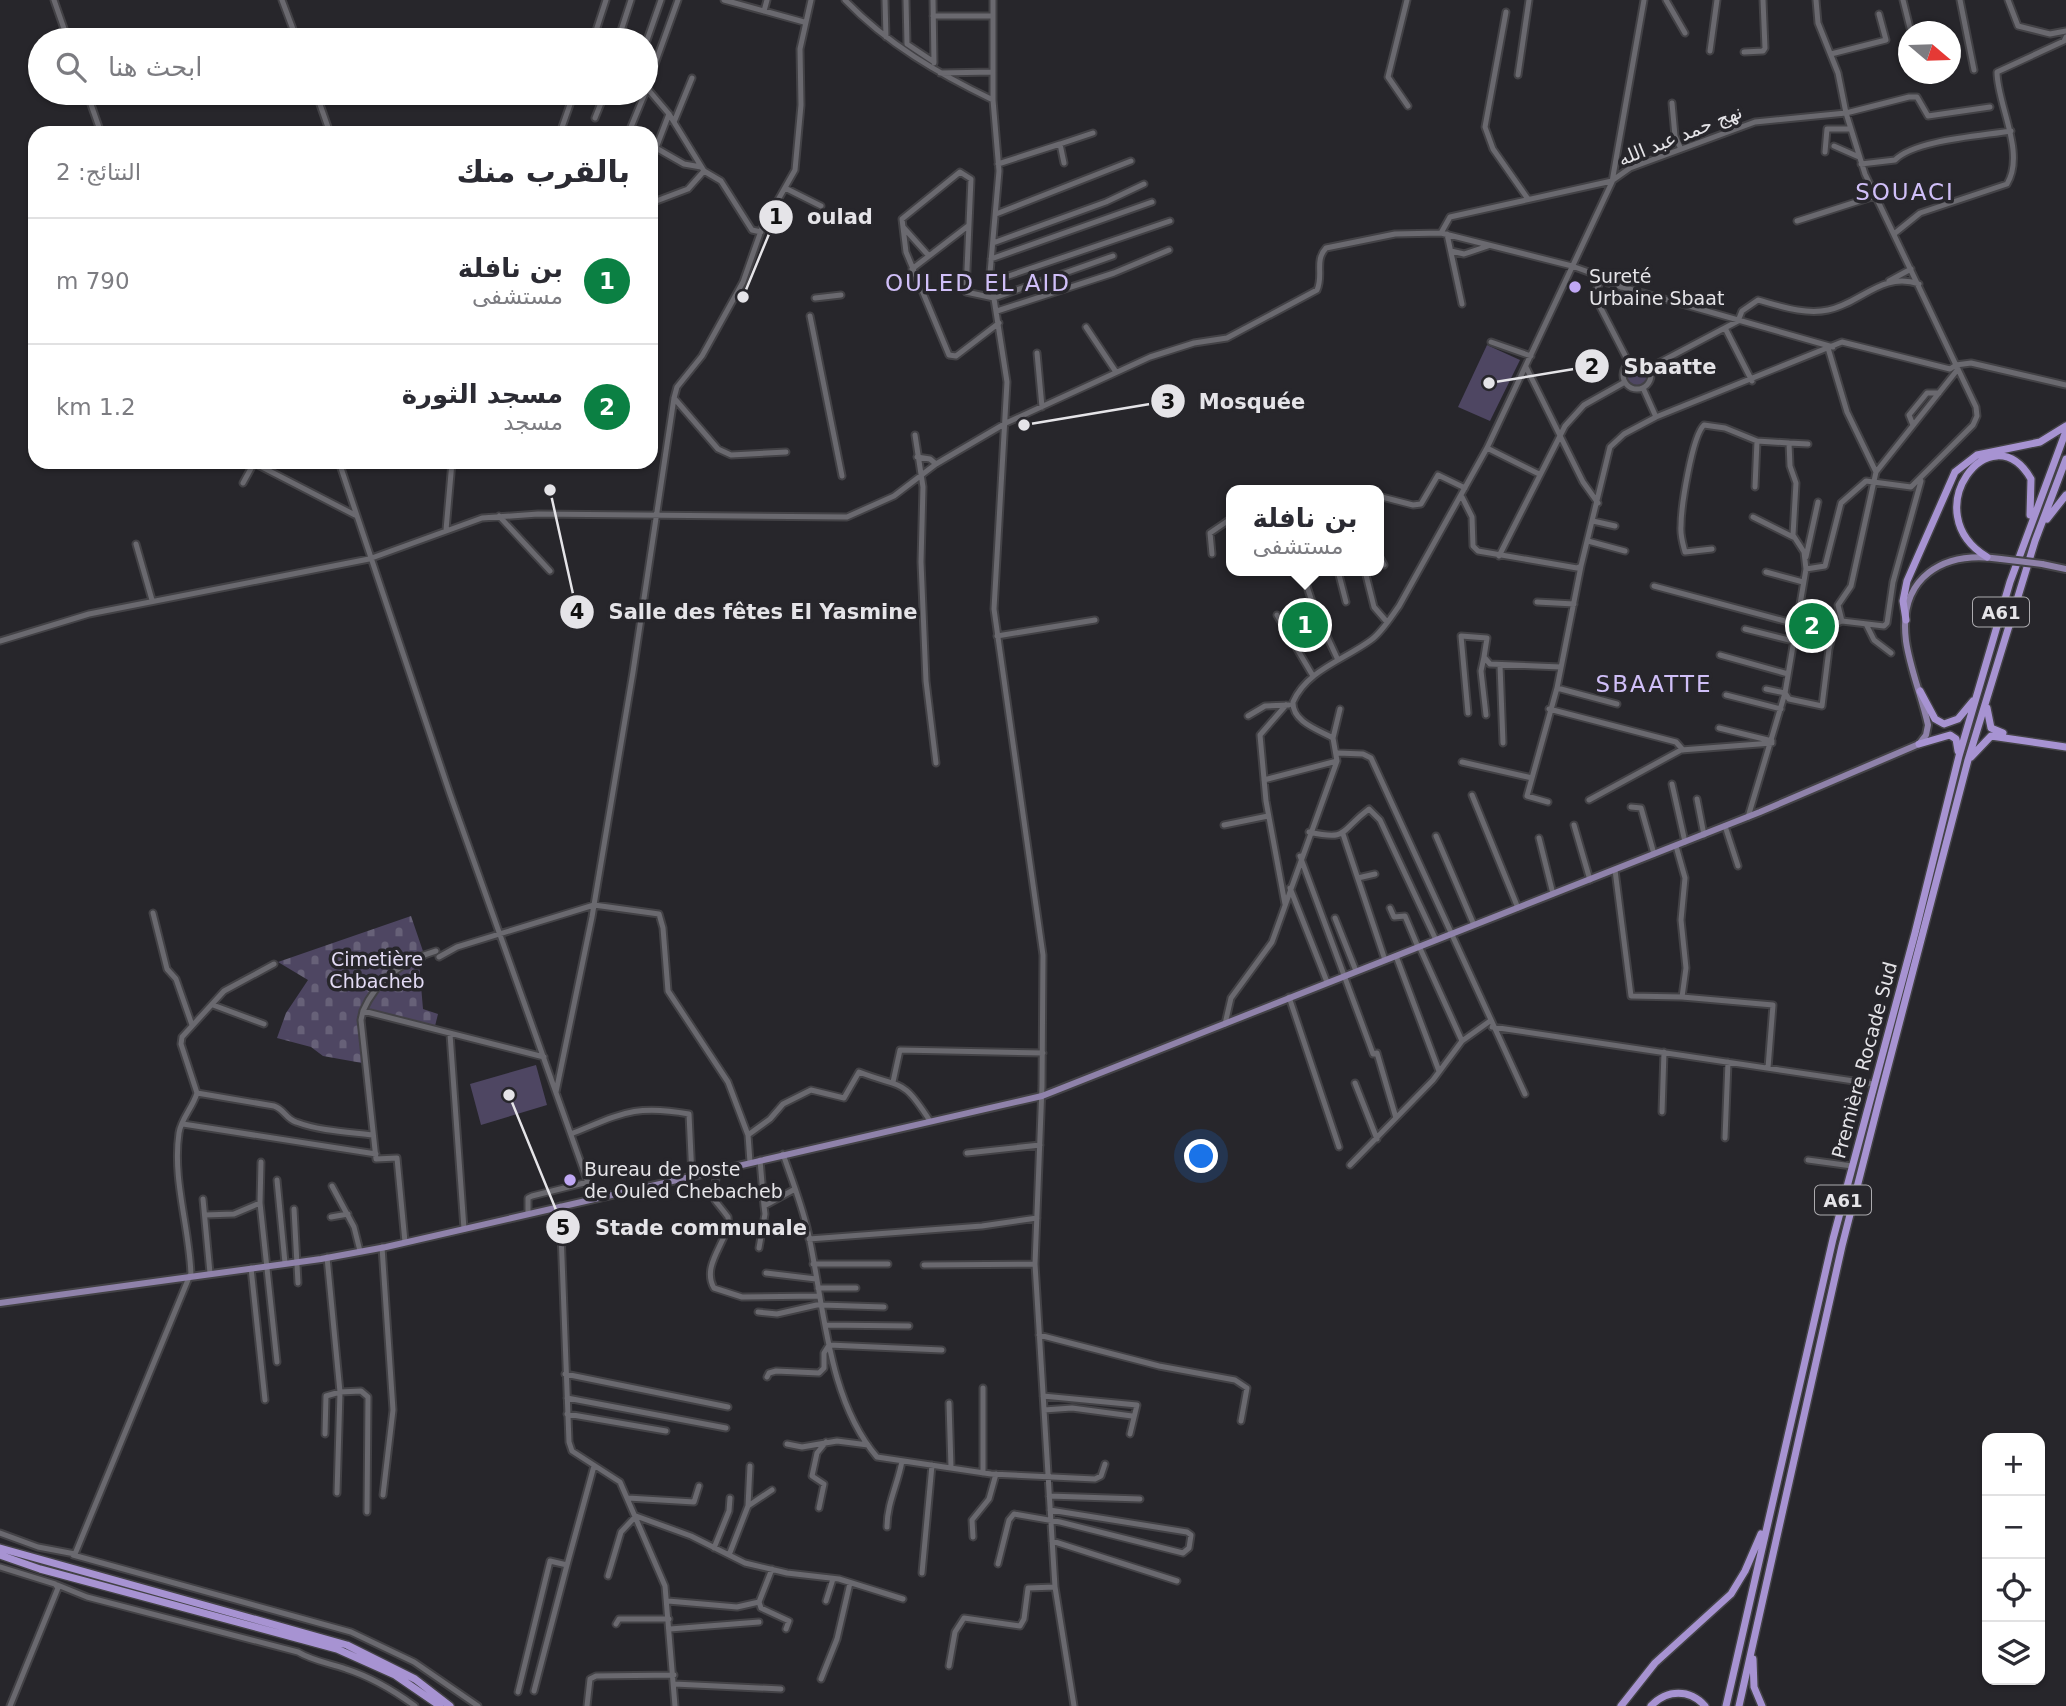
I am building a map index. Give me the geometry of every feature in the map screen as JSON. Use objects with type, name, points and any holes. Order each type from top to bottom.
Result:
[{"type":"highway","name":"Première Rocade Sud","points":[[1726,1706],[1852,1166],[1915,933],[1958,755],[2029,526],[2066,429]]},
{"type":"highway","points":[[1906,620],[1903,601],[1907,581],[1955,472],[1977,455],[2032,445],[2066,429]]},
{"type":"highway","points":[[1987,556],[1966,543],[1958,515],[1963,477],[1976,462],[2007,458],[2024,468],[2033,489],[2029,526]]},
{"type":"highway","name":"Première Rocade Sud","points":[[1740,1706],[1842,1246],[1968,760],[2035,541],[2066,459]]},
{"type":"highway","points":[[2035,541],[2053,508],[2066,495]]},
{"type":"highway","points":[[1920,691],[1935,719],[1944,724],[1958,719],[1976,698]]},
{"type":"highway","points":[[1986,702],[1987,720],[1998,732],[2066,746]]},
{"type":"highway","points":[[1919,744],[1950,735],[1956,739],[1958,755]]},
{"type":"highway","points":[[1968,760],[1991,736],[2066,746]]},
{"type":"highway","points":[[1621,1706],[1654,1663],[1731,1594],[1745,1571],[1770,1510]]},
{"type":"highway","points":[[0,1548],[62,1568],[347,1645],[398,1669],[450,1706]]},
{"type":"highway","points":[[0,1556],[51,1573],[337,1649],[395,1675],[440,1706]]},
{"type":"highway","points":[[1753,1647],[1754,1687],[1762,1706]]},
{"type":"highway","points":[[1651,1706],[1662,1697],[1679,1693],[1691,1695],[1705,1706]]},
{"type":"main road","points":[[0,1303],[297,1262],[382,1247],[1042,1096],[1704,835],[1919,744],[1926,735],[1928,725],[1909,653],[1906,620],[1912,595],[1929,571],[1946,561],[1987,556],[2066,569]]},
{"type":"street","points":[[54,0],[64,28]]},
{"type":"street","points":[[282,0],[292,28]]},
{"type":"street","points":[[598,28],[606,0]]},
{"type":"street","points":[[622,28],[631,0]]},
{"type":"street","points":[[651,28],[661,0]]},
{"type":"street","points":[[658,56],[678,0]]},
{"type":"street","points":[[724,0],[804,22]]},
{"type":"street","points":[[764,11],[767,0]]},
{"type":"street","points":[[556,1092],[594,905],[674,398],[677,387],[702,356],[743,282],[761,232],[795,170],[800,49],[811,0]]},
{"type":"street","points":[[845,0],[886,37],[993,100]]},
{"type":"street","points":[[886,0],[886,37]]},
{"type":"street","points":[[906,0],[907,44],[936,68],[993,72]]},
{"type":"street","points":[[933,0],[936,68]]},
{"type":"street","points":[[993,0],[993,100],[998,164],[991,259],[994,298],[1007,366],[995,601],[997,636],[1042,950],[1043,1053],[1035,1264],[1055,1587],[1074,1706]]},
{"type":"street","points":[[1408,0],[1388,77],[1408,106]]},
{"type":"street","points":[[1518,75],[1529,0]]},
{"type":"street","points":[[1285,904],[1268,816],[1260,735],[1289,706],[1313,676],[1373,639],[1387,622],[1462,497],[1612,181],[1644,0]]},
{"type":"street","points":[[1667,0],[1685,33]]},
{"type":"street","points":[[1710,51],[1717,0]]},
{"type":"street","points":[[1744,52],[1763,51],[1765,48],[1763,0]]},
{"type":"street","points":[[1766,689],[1785,693],[1789,699],[1822,706],[1835,624],[1842,621],[1884,626],[1921,481],[1973,425],[1977,416],[1976,407],[1860,161],[1838,73],[1818,23],[1816,0]]},
{"type":"street","points":[[1903,0],[1908,21]]},
{"type":"street","points":[[1960,0],[1974,70]]},
{"type":"street","points":[[2008,0],[2018,26],[2050,34],[2066,31]]},
{"type":"street","points":[[1506,12],[1485,127],[1493,149],[1528,199]]},
{"type":"street","points":[[1831,54],[1885,40],[1879,13]]},
{"type":"street","points":[[933,16],[993,16]]},
{"type":"street","points":[[1894,234],[1920,213],[2007,184],[2012,174],[2011,131],[1997,72],[2064,41],[2066,37]]},
{"type":"street","points":[[674,122],[692,78]]},
{"type":"street","name":"نهج حمد عبد الله","points":[[1612,181],[1630,168],[1680,147],[1755,121],[1846,113],[1917,97],[1928,116],[1990,107]]},
{"type":"street","points":[[658,103],[669,114],[703,169]]},
{"type":"street","points":[[1672,103],[1675,135],[1680,147]]},
{"type":"street","points":[[91,105],[99,126]]},
{"type":"street","points":[[320,105],[328,126]]},
{"type":"street","points":[[562,126],[570,105]]},
{"type":"street","points":[[595,118],[600,105]]},
{"type":"street","points":[[631,126],[640,105]]},
{"type":"street","points":[[658,143],[669,114]]},
{"type":"street","points":[[1825,152],[1827,130],[1850,129]]},
{"type":"street","points":[[1834,146],[1860,161],[1895,160],[1902,152],[1930,145],[2011,131]]},
{"type":"street","points":[[998,164],[1093,134]]},
{"type":"street","points":[[1060,144],[1064,163]]},
{"type":"street","points":[[658,149],[684,164],[703,169],[721,181],[752,229],[761,232]]},
{"type":"street","points":[[996,215],[1131,161]]},
{"type":"street","points":[[658,200],[688,189],[703,169]]},
{"type":"street","points":[[999,323],[956,356],[950,355],[906,253],[902,219],[960,172],[971,179],[966,292],[994,298],[1113,256]]},
{"type":"street","points":[[1462,304],[1451,251],[1444,233],[1450,217],[1612,181]]},
{"type":"street","points":[[993,243],[1106,202],[1144,184]]},
{"type":"street","points":[[785,188],[821,206]]},
{"type":"street","points":[[1797,221],[1875,196]]},
{"type":"street","points":[[991,259],[1152,202]]},
{"type":"street","points":[[992,282],[1170,221]]},
{"type":"street","points":[[902,226],[929,256]]},
{"type":"street","points":[[912,268],[968,226]]},
{"type":"street","points":[[0,640],[89,614],[152,600],[369,559],[446,530],[499,516],[847,517],[894,496],[936,464],[1006,423],[1116,372],[1169,351],[1227,338],[1317,290],[1320,276],[1318,263],[1326,248],[1395,234],[1444,233],[1572,266],[1621,287],[1829,347]]},
{"type":"street","points":[[1451,251],[1464,254],[1488,246]]},
{"type":"street","points":[[997,311],[1114,273],[1169,250]]},
{"type":"street","points":[[1649,369],[1738,321],[1742,311],[1758,300],[1799,310],[1825,311],[1911,269]]},
{"type":"street","points":[[1600,277],[1594,295],[1629,363]]},
{"type":"street","points":[[1887,283],[1908,281],[1919,285]]},
{"type":"street","points":[[815,298],[841,295]]},
{"type":"street","points":[[810,316],[842,476]]},
{"type":"street","points":[[1086,327],[1116,372]]},
{"type":"street","points":[[1724,328],[1752,381]]},
{"type":"street","points":[[1491,342],[1531,356]]},
{"type":"street","points":[[1548,802],[1527,797],[1549,709],[1557,688],[1581,566],[1608,453],[1614,441],[1656,417],[1752,381],[1829,347],[1848,342],[1950,369],[1970,363],[2066,385]]},
{"type":"street","points":[[1829,347],[1847,412],[1876,472]]},
{"type":"street","points":[[1037,353],[1042,407]]},
{"type":"street","points":[[1638,361],[1649,369],[1651,380],[1643,388],[1630,388],[1625,382],[1623,371],[1629,363],[1638,361]]},
{"type":"street","points":[[1526,367],[1583,482],[1598,503]]},
{"type":"street","points":[[1842,621],[1838,605],[1851,586],[1876,472],[1957,367]]},
{"type":"street","points":[[1499,556],[1560,433],[1584,405],[1625,382]]},
{"type":"street","points":[[1643,388],[1656,417]]},
{"type":"street","points":[[674,398],[718,449],[731,454],[786,452]]},
{"type":"street","points":[[1712,549],[1685,552],[1680,528],[1699,430],[1704,425],[1718,426],[1757,441],[1808,444]]},
{"type":"street","points":[[915,435],[923,487],[921,562],[926,681],[936,763]]},
{"type":"street","points":[[1755,487],[1757,441]]},
{"type":"street","points":[[1790,443],[1790,466],[1796,483],[1793,537],[1805,559]]},
{"type":"street","points":[[1487,448],[1539,474]]},
{"type":"street","points":[[917,457],[936,464]]},
{"type":"street","points":[[243,483],[250,469]]},
{"type":"street","points":[[340,469],[369,559],[593,1197]]},
{"type":"street","points":[[446,530],[451,469]]},
{"type":"street","points":[[268,470],[355,515]]},
{"type":"street","points":[[1384,497],[1418,505],[1438,475],[1465,488]]},
{"type":"street","points":[[1806,569],[1825,566],[1841,503],[1863,483],[1874,480],[1904,487],[1921,481]]},
{"type":"street","points":[[1462,497],[1472,517],[1473,546],[1478,551],[1577,568],[1581,566]]},
{"type":"street","points":[[1748,817],[1785,693],[1806,569],[1805,559],[1818,502]]},
{"type":"street","points":[[499,516],[550,571]]},
{"type":"street","points":[[1753,517],[1793,537]]},
{"type":"street","points":[[1593,521],[1615,526]]},
{"type":"street","points":[[1212,554],[1210,533],[1226,522]]},
{"type":"street","points":[[1588,541],[1625,551]]},
{"type":"street","points":[[136,544],[152,600]]},
{"type":"street","points":[[1766,572],[1803,582]]},
{"type":"street","points":[[1304,576],[1314,608],[1338,660]]},
{"type":"street","points":[[1339,576],[1346,602]]},
{"type":"street","points":[[1366,576],[1374,607],[1387,622]]},
{"type":"street","points":[[1654,586],[1796,624]]},
{"type":"street","points":[[1537,603],[1574,604]]},
{"type":"street","points":[[1277,615],[1313,676]]},
{"type":"street","points":[[997,636],[1095,620]]},
{"type":"street","points":[[1866,624],[1874,640],[1891,653]]},
{"type":"street","points":[[1745,629],[1793,641]]},
{"type":"street","points":[[1468,713],[1461,636],[1487,638],[1481,670],[1486,715]]},
{"type":"street","points":[[1720,655],[1788,674]]},
{"type":"street","points":[[1485,657],[1490,664],[1561,667]]},
{"type":"street","points":[[1500,665],[1503,743]]},
{"type":"street","points":[[1557,688],[1617,704]]},
{"type":"street","points":[[1726,695],[1781,709]]},
{"type":"street","points":[[1248,716],[1265,706],[1289,706],[1307,724],[1333,738]]},
{"type":"street","points":[[1225,1024],[1231,998],[1267,950],[1285,904],[1337,761],[1338,753],[1333,738],[1340,709]]},
{"type":"street","points":[[1549,709],[1675,742],[1683,750]]},
{"type":"street","points":[[1719,728],[1772,742]]},
{"type":"street","points":[[1588,800],[1671,753],[1772,742]]},
{"type":"street","points":[[1338,753],[1363,754],[1371,758],[1525,1094]]},
{"type":"street","points":[[1264,780],[1337,761]]},
{"type":"street","points":[[1462,762],[1532,778]]},
{"type":"street","points":[[1672,784],[1685,842]]},
{"type":"street","points":[[1472,795],[1518,908]]},
{"type":"street","points":[[1696,799],[1704,835]]},
{"type":"street","points":[[1631,807],[1641,808],[1654,854]]},
{"type":"street","points":[[1309,832],[1333,838],[1344,833],[1369,809],[1380,820],[1436,940]]},
{"type":"street","points":[[1224,825],[1268,816]]},
{"type":"street","points":[[1574,825],[1590,880]]},
{"type":"street","points":[[1726,826],[1738,866]]},
{"type":"street","points":[[1344,833],[1385,960]]},
{"type":"street","points":[[1436,836],[1474,925]]},
{"type":"street","points":[[1539,838],[1553,894]]},
{"type":"street","points":[[1675,846],[1685,878],[1681,920],[1686,968],[1682,997]]},
{"type":"street","points":[[1300,857],[1373,1054],[1377,1053],[1396,1118]]},
{"type":"street","points":[[1615,870],[1630,993],[1636,998],[1682,997],[1773,1005],[1768,1068]]},
{"type":"street","points":[[1358,878],[1375,874]]},
{"type":"street","points":[[1290,888],[1327,982]]},
{"type":"street","points":[[405,1242],[397,1158],[376,1159],[361,1020],[370,993],[390,975],[425,953],[437,954],[594,905],[659,914],[663,928],[668,991],[728,1082],[748,1135],[750,1162]]},
{"type":"street","points":[[1390,908],[1394,917],[1405,916],[1462,1041]]},
{"type":"street","points":[[153,913],[167,969],[176,979],[192,1025]]},
{"type":"street","points":[[1335,918],[1356,971]]},
{"type":"street","points":[[1396,956],[1439,1072]]},
{"type":"street","points":[[73,1555],[191,1276],[190,1247],[182,1205],[179,1136],[198,1093],[181,1044],[192,1025],[224,991],[274,964]]},
{"type":"street","points":[[1289,997],[1339,1147]]},
{"type":"street","points":[[213,1005],[264,1024]]},
{"type":"street","points":[[363,1011],[544,1057]]},
{"type":"street","points":[[1350,1165],[1439,1072],[1462,1041],[1491,1024],[1874,1084]]},
{"type":"street","points":[[450,1034],[464,1229]]},
{"type":"street","points":[[893,1082],[900,1050],[1043,1053]]},
{"type":"street","points":[[1662,1111],[1664,1052]]},
{"type":"street","points":[[1725,1138],[1728,1062]]},
{"type":"street","points":[[748,1135],[770,1119],[783,1104],[811,1090],[844,1098],[859,1072],[893,1082],[909,1090],[930,1121]]},
{"type":"street","points":[[1355,1083],[1377,1139]]},
{"type":"street","points":[[198,1093],[281,1108],[290,1119],[309,1126],[373,1135]]},
{"type":"street","points":[[571,1134],[630,1111],[656,1108],[690,1114],[692,1177]]},
{"type":"street","points":[[183,1124],[376,1154]]},
{"type":"street","points":[[967,1153],[1040,1145]]},
{"type":"street","points":[[783,1154],[809,1239],[829,1345],[844,1396],[877,1457],[983,1473],[1048,1479],[1095,1479],[1101,1476],[1105,1464]]},
{"type":"street","points":[[759,1248],[765,1214],[760,1160]]},
{"type":"street","points":[[1808,1160],[1852,1166]]},
{"type":"street","points":[[261,1162],[260,1202],[277,1362]]},
{"type":"street","points":[[717,1171],[713,1203],[729,1217],[729,1224],[718,1245],[712,1269],[710,1282],[714,1287],[742,1297],[820,1296]]},
{"type":"street","points":[[277,1180],[285,1263]]},
{"type":"street","points":[[528,1214],[528,1198],[588,1182]]},
{"type":"street","points":[[332,1186],[348,1214],[360,1251]]},
{"type":"street","points":[[764,1206],[795,1189]]},
{"type":"street","points":[[203,1199],[210,1273]]},
{"type":"street","points":[[205,1215],[234,1214],[260,1202]]},
{"type":"street","points":[[561,1206],[565,1374],[572,1451],[620,1482],[665,1586],[675,1706]]},
{"type":"street","points":[[293,1209],[298,1283]]},
{"type":"street","points":[[331,1217],[348,1214]]},
{"type":"street","points":[[809,1239],[982,1226],[1037,1218]]},
{"type":"street","points":[[382,1247],[393,1410],[383,1495]]},
{"type":"street","points":[[327,1257],[340,1392],[337,1493]]},
{"type":"street","points":[[813,1265],[888,1264]]},
{"type":"street","points":[[924,1265],[1035,1264]]},
{"type":"street","points":[[251,1268],[265,1400]]},
{"type":"street","points":[[766,1273],[816,1279]]},
{"type":"street","points":[[818,1289],[856,1288]]},
{"type":"street","points":[[758,1312],[777,1314],[821,1305],[884,1307]]},
{"type":"street","points":[[825,1325],[909,1326]]},
{"type":"street","points":[[1039,1335],[1159,1366],[1235,1380],[1247,1388],[1241,1421]]},
{"type":"street","points":[[829,1345],[942,1350]]},
{"type":"street","points":[[768,1377],[769,1373],[776,1371],[819,1373],[825,1365],[824,1353],[829,1345]]},
{"type":"street","points":[[565,1374],[728,1406]]},
{"type":"street","points":[[983,1388],[983,1473]]},
{"type":"street","points":[[325,1434],[326,1396],[361,1391],[368,1397],[367,1512]]},
{"type":"street","points":[[1043,1396],[1137,1405],[1132,1416],[1130,1434]]},
{"type":"street","points":[[567,1398],[726,1428]]},
{"type":"street","points":[[948,1403],[951,1467]]},
{"type":"street","points":[[1044,1410],[1072,1408],[1132,1416]]},
{"type":"street","points":[[567,1414],[666,1431]]},
{"type":"street","points":[[787,1444],[802,1447],[826,1442],[869,1445]]},
{"type":"street","points":[[819,1508],[824,1484],[812,1476],[817,1453],[826,1442]]},
{"type":"street","points":[[887,1527],[888,1504],[899,1478],[902,1461]]},
{"type":"street","points":[[922,1573],[932,1465]]},
{"type":"street","points":[[534,1691],[594,1466]]},
{"type":"street","points":[[730,1555],[748,1506],[750,1466]]},
{"type":"street","points":[[973,1537],[972,1521],[989,1499],[996,1474]]},
{"type":"street","points":[[628,1497],[694,1502],[699,1486]]},
{"type":"street","points":[[748,1506],[772,1490]]},
{"type":"street","points":[[1049,1496],[1140,1499]]},
{"type":"street","points":[[715,1548],[729,1511],[730,1499]]},
{"type":"street","points":[[998,1564],[1009,1520],[1014,1514],[1183,1553],[1192,1541],[1187,1532],[1050,1510]]},
{"type":"street","points":[[636,1516],[745,1563],[833,1579],[903,1599]]},
{"type":"street","points":[[608,1576],[621,1532],[636,1516]]},
{"type":"street","points":[[0,1533],[318,1621],[362,1636],[414,1662],[478,1706]]},
{"type":"street","points":[[1052,1541],[1177,1581]]},
{"type":"street","points":[[518,1692],[550,1561],[567,1565]]},
{"type":"street","points":[[0,1567],[87,1597],[298,1652],[316,1661],[338,1666],[378,1682],[415,1706]]},
{"type":"street","points":[[772,1569],[759,1602],[761,1608],[789,1621],[786,1629]]},
{"type":"street","points":[[826,1601],[833,1579]]},
{"type":"street","points":[[821,1679],[837,1639],[850,1583]]},
{"type":"street","points":[[10,1706],[56,1596],[58,1588],[55,1584]]},
{"type":"street","points":[[949,1666],[955,1632],[964,1618],[1020,1626],[1024,1619],[1028,1588],[1055,1587]]},
{"type":"street","points":[[668,1601],[737,1607],[759,1602]]},
{"type":"street","points":[[616,1623],[620,1619],[635,1617],[669,1619]]},
{"type":"street","points":[[670,1629],[759,1622]]},
{"type":"street","points":[[587,1706],[590,1679],[596,1676],[674,1675]]},
{"type":"street","points":[[674,1684],[781,1689]]},
{"type":"green space","points":[[1487,345],[1520,360],[1490,421],[1458,407]]},
{"type":"green space","points":[[1637,364],[1645,368],[1649,376],[1645,384],[1637,388],[1629,384],[1625,376],[1629,368]]},
{"type":"green space","name":"Cimetière Chbacheb","points":[[411,916],[426,960],[419,962],[423,1009],[438,1014],[435,1026],[362,1007],[357,1018],[362,1063],[323,1056],[311,1047],[277,1038],[286,1013],[308,980],[278,962]]},
{"type":"green space","points":[[536,1065],[547,1105],[481,1125],[470,1084]]},
{"type":"place","name":"Sureté Urbaine Sbaat","points":[[1575,287]]},
{"type":"place","name":"oulad","points":[[743,297]]},
{"type":"place","name":"Sbaatte","points":[[1489,383]]},
{"type":"place","name":"Mosquée","points":[[1024,425]]},
{"type":"place","name":"Salle des fêtes El Yasmine","points":[[550,490]]},
{"type":"place","name":"بن نافلة","points":[[1305,625]]},
{"type":"place","name":"مسجد الثورة","points":[[1812,626]]},
{"type":"place","name":"Stade communale","points":[[509,1095]]},
{"type":"place","name":"Bureau de poste de Ouled Chebacheb","points":[[570,1180]]},
{"type":"district","name":"SOUACI","points":[[1905,192]]},
{"type":"district","name":"OULED EL AID","points":[[978,283]]},
{"type":"district","name":"SBAATTE","points":[[1654,684]]}]
